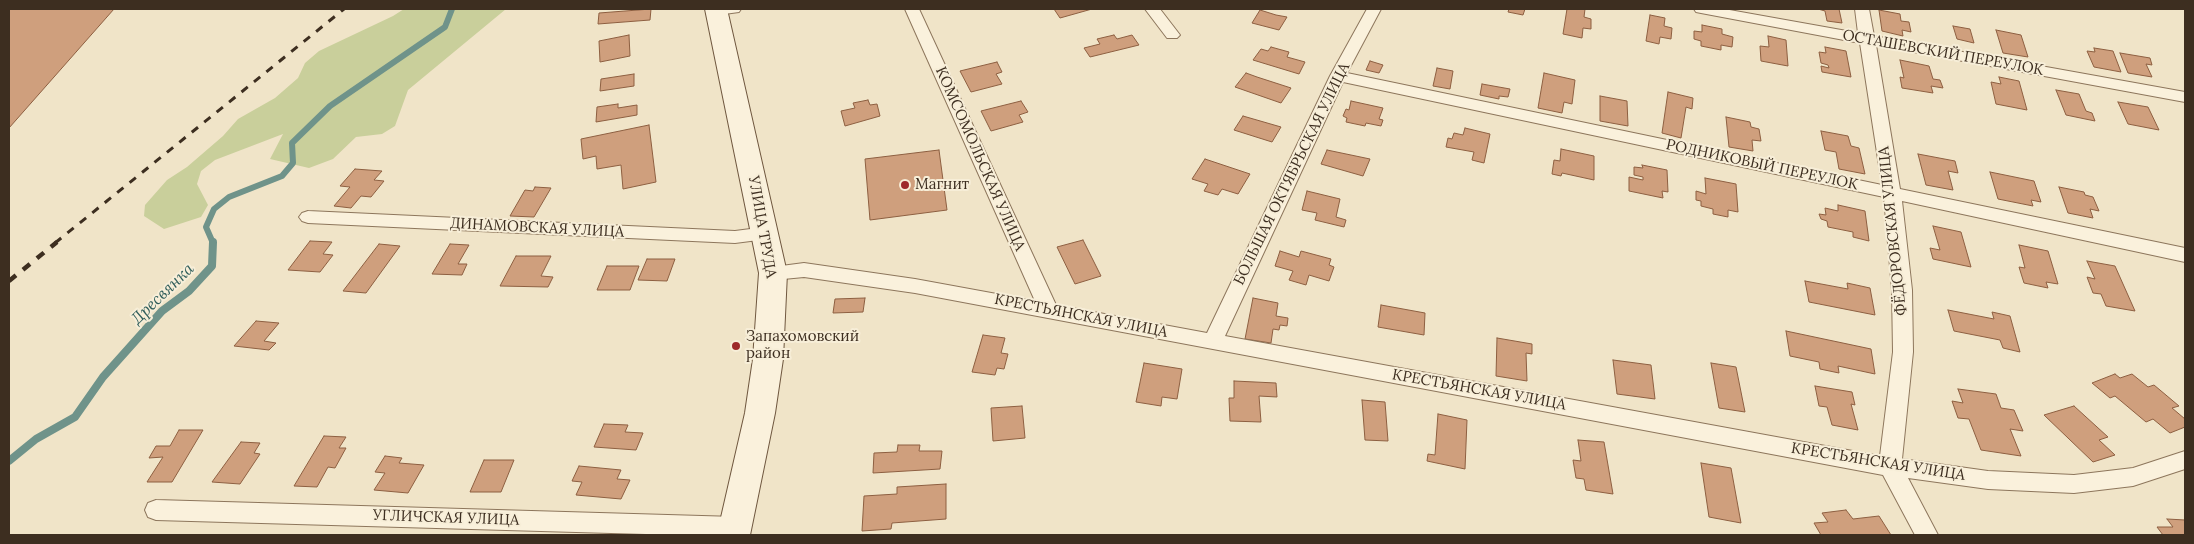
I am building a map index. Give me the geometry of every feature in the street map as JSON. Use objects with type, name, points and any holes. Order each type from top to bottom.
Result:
[{"type":"street","name":"УЛИЦА ТРУДА","points":[[722,9],[773,273],[768,359],[760,413],[735,531]]},
{"type":"street","name":"КОМСОМОЛЬСКАЯ УЛИЦА","points":[[912,9],[1048,309]]},
{"type":"street","points":[[1152,9],[1172,35]]},
{"type":"street","name":"БОЛЬШАЯ ОКТЯБРЬСКАЯ УЛИЦА","points":[[1213,341],[1338,76],[1374,9]]},
{"type":"street","name":"ОСТАШЕВСКИЙ ПЕРЕУЛОК","points":[[1701,9],[2185,97]]},
{"type":"street","name":"ФЁДОРОВСКАЯ УЛИЦА","points":[[1862,9],[1892,192],[1902,290],[1903,352],[1890,467]]},
{"type":"street","name":"РОДНИКОВЫЙ ПЕРЕУЛОК","points":[[1338,76],[2185,255]]},
{"type":"street","name":"ДИНАМОВСКАЯ УЛИЦА","points":[[308,217],[735,237],[766,233]]},
{"type":"street","name":"КРЕСТЬЯНСКАЯ УЛИЦА","points":[[773,273],[804,270],[838,274],[1048,309],[1890,467],[1988,480],[2074,484],[2133,477],[2185,460]]},
{"type":"street","points":[[1890,467],[1927,535]]},
{"type":"street","name":"УГЛИЧСКАЯ УЛИЦА","points":[[156,510],[735,531]]},
{"type":"green space","points":[[404,9],[506,9],[408,90],[395,126],[382,134],[356,137],[333,159],[309,168],[270,159],[283,134],[215,160],[201,171],[197,184],[208,205],[201,217],[164,229],[144,216],[145,205],[167,180],[187,167],[223,136],[238,119],[275,98],[298,78],[305,63],[319,51]]},
{"type":"building","points":[[9,9],[114,9],[9,128]]},
{"type":"building","points":[[651,9],[650,20],[598,24],[599,13]]},
{"type":"building","points":[[1054,9],[1092,9],[1060,18]]},
{"type":"building","points":[[1509,9],[1525,9],[1523,15],[1508,12]]},
{"type":"building","points":[[1567,9],[1585,9],[1584,17],[1591,19],[1591,29],[1583,28],[1582,38],[1563,34]]},
{"type":"building","points":[[1818,9],[1839,9],[1842,23],[1827,21],[1825,11]]},
{"type":"building","points":[[1260,10],[1287,17],[1279,30],[1252,23]]},
{"type":"building","points":[[1879,10],[1900,14],[1901,21],[1909,22],[1911,32],[1902,30],[1903,36],[1882,31]]},
{"type":"building","points":[[1650,15],[1665,18],[1664,26],[1672,28],[1671,39],[1660,37],[1659,44],[1646,41]]},
{"type":"building","points":[[1702,25],[1722,29],[1722,34],[1733,37],[1732,47],[1721,45],[1721,50],[1701,46],[1701,41],[1694,39],[1694,31],[1702,32]]},
{"type":"building","points":[[1953,26],[1970,29],[1974,43],[1957,39]]},
{"type":"building","points":[[1996,30],[2021,35],[2028,57],[2003,53]]},
{"type":"building","points":[[629,35],[630,56],[600,62],[599,41]]},
{"type":"building","points":[[1114,35],[1117,39],[1132,35],[1139,45],[1090,57],[1084,48],[1100,44],[1097,39]]},
{"type":"building","points":[[1768,36],[1786,40],[1788,66],[1761,61],[1760,46],[1769,47]]},
{"type":"building","points":[[1271,47],[1289,52],[1287,57],[1305,62],[1299,74],[1253,60],[1261,49],[1268,51]]},
{"type":"building","points":[[1825,47],[1846,51],[1851,77],[1822,72],[1821,66],[1829,68],[1828,65],[1821,63],[1819,52],[1826,53]]},
{"type":"building","points":[[2094,48],[2113,51],[2121,72],[2094,67],[2087,51],[2095,52]]},
{"type":"building","points":[[2120,53],[2150,58],[2152,65],[2146,64],[2152,77],[2128,73]]},
{"type":"building","points":[[1900,60],[1929,66],[1933,79],[1940,80],[1943,88],[1931,86],[1933,93],[1902,88],[1900,77],[1904,78]]},
{"type":"building","points":[[1370,61],[1383,65],[1379,73],[1366,70]]},
{"type":"building","points":[[997,62],[1002,72],[996,74],[1002,84],[971,92],[960,71]]},
{"type":"building","points":[[1437,68],[1453,71],[1450,89],[1433,86]]},
{"type":"building","points":[[1246,73],[1291,88],[1281,103],[1235,87]]},
{"type":"building","points":[[1544,73],[1575,80],[1572,104],[1564,102],[1562,113],[1538,108]]},
{"type":"building","points":[[634,74],[634,86],[600,91],[601,79]]},
{"type":"building","points":[[1999,77],[2019,81],[2027,110],[1996,104],[1991,82],[2001,84]]},
{"type":"building","points":[[1482,84],[1510,89],[1508,97],[1499,96],[1499,99],[1480,95]]},
{"type":"building","points":[[2056,90],[2079,94],[2086,111],[2092,113],[2095,121],[2066,115]]},
{"type":"building","points":[[1668,92],[1693,98],[1692,109],[1686,107],[1681,138],[1662,133]]},
{"type":"building","points":[[1600,96],[1627,101],[1628,126],[1600,121]]},
{"type":"building","points":[[868,100],[870,105],[877,104],[880,116],[845,126],[841,111],[855,108],[853,103]]},
{"type":"building","points":[[1021,101],[1028,112],[1019,115],[1023,122],[991,131],[981,111]]},
{"type":"building","points":[[1351,101],[1383,108],[1379,119],[1383,120],[1381,126],[1366,123],[1365,126],[1346,122],[1347,118],[1343,116],[1346,109],[1349,110]]},
{"type":"building","points":[[2118,102],[2148,107],[2159,130],[2128,124]]},
{"type":"building","points":[[618,104],[618,108],[637,105],[637,115],[596,122],[597,107]]},
{"type":"building","points":[[1243,116],[1281,127],[1272,142],[1234,130]]},
{"type":"building","points":[[1726,117],[1750,122],[1751,127],[1759,129],[1761,141],[1752,140],[1753,151],[1729,147]]},
{"type":"building","points":[[649,125],[656,182],[623,189],[621,165],[597,169],[596,156],[583,159],[581,139]]},
{"type":"building","points":[[1465,128],[1490,134],[1484,163],[1472,160],[1474,152],[1446,147],[1448,138],[1452,139],[1454,133],[1463,135]]},
{"type":"building","points":[[1821,131],[1848,136],[1851,146],[1859,148],[1865,174],[1839,169],[1836,152],[1825,150]]},
{"type":"building","points":[[1561,149],[1594,156],[1594,180],[1562,173],[1561,176],[1552,174],[1554,160],[1560,161]]},
{"type":"building","name":"Магнит","points":[[939,150],[947,210],[870,220],[865,159]]},
{"type":"building","points":[[1327,150],[1370,159],[1363,176],[1321,164]]},
{"type":"building","points":[[1918,154],[1955,161],[1958,173],[1948,171],[1953,190],[1926,185]]},
{"type":"building","points":[[1205,159],[1250,174],[1238,194],[1222,189],[1218,195],[1204,191],[1208,184],[1192,179]]},
{"type":"building","points":[[1642,165],[1667,170],[1668,192],[1662,191],[1663,198],[1629,191],[1629,177],[1643,180],[1643,177],[1634,175],[1634,167],[1643,168]]},
{"type":"building","points":[[355,169],[382,171],[374,180],[384,181],[371,197],[361,196],[351,208],[334,206],[350,187],[340,186]]},
{"type":"building","points":[[1990,172],[2034,181],[2041,202],[2031,200],[2033,206],[1998,199]]},
{"type":"building","points":[[1705,178],[1736,184],[1738,212],[1728,210],[1728,217],[1713,214],[1713,209],[1701,206],[1701,201],[1696,200],[1696,191],[1706,194]]},
{"type":"building","points":[[535,187],[551,188],[534,217],[510,216],[525,190],[533,191]]},
{"type":"building","points":[[2059,187],[2084,192],[2085,195],[2093,197],[2099,211],[2090,209],[2093,218],[2068,213]]},
{"type":"building","points":[[1307,191],[1340,199],[1336,217],[1346,220],[1344,227],[1315,220],[1317,213],[1302,210]]},
{"type":"building","points":[[1838,205],[1865,211],[1869,241],[1853,237],[1853,232],[1828,227],[1827,221],[1821,219],[1819,214],[1826,215],[1825,208],[1838,211]]},
{"type":"building","points":[[1933,226],[1961,232],[1971,267],[1933,259],[1930,248],[1940,250]]},
{"type":"building","points":[[1083,240],[1101,276],[1075,284],[1057,247]]},
{"type":"building","points":[[310,241],[332,242],[323,254],[333,255],[320,272],[288,270]]},
{"type":"building","points":[[379,244],[400,246],[366,293],[343,291]]},
{"type":"building","points":[[450,244],[469,245],[458,264],[467,264],[462,275],[432,274]]},
{"type":"building","points":[[2019,245],[2048,251],[2058,284],[2046,282],[2048,288],[2024,283],[2019,267],[2025,268]]},
{"type":"building","points":[[1280,251],[1299,257],[1301,251],[1331,259],[1329,265],[1334,267],[1329,281],[1309,275],[1306,285],[1289,280],[1293,271],[1275,266]]},
{"type":"building","points":[[516,256],[551,256],[541,276],[553,277],[548,287],[500,286]]},
{"type":"building","points":[[647,259],[675,259],[667,281],[638,280]]},
{"type":"building","points":[[2087,261],[2115,266],[2135,311],[2106,306],[2101,294],[2093,293],[2087,277],[2095,279]]},
{"type":"building","points":[[607,266],[639,266],[630,290],[597,290]]},
{"type":"building","points":[[1805,281],[1848,289],[1847,283],[1870,288],[1875,315],[1809,302]]},
{"type":"building","points":[[865,298],[863,312],[833,313],[835,299]]},
{"type":"building","points":[[1253,298],[1278,303],[1276,316],[1288,318],[1287,326],[1280,325],[1279,330],[1273,329],[1271,343],[1245,339]]},
{"type":"building","points":[[1381,305],[1425,313],[1424,335],[1378,327]]},
{"type":"building","points":[[1948,310],[1994,319],[1992,312],[2010,316],[2020,352],[2003,348],[2000,340],[1954,331]]},
{"type":"building","points":[[256,321],[279,323],[264,341],[276,343],[269,350],[234,346]]},
{"type":"building","points":[[1786,331],[1871,349],[1875,374],[1838,366],[1839,373],[1820,369],[1819,362],[1790,356]]},
{"type":"building","points":[[983,335],[1005,338],[1001,353],[1008,354],[1004,369],[997,368],[995,375],[972,372]]},
{"type":"building","points":[[1497,338],[1532,344],[1532,354],[1526,353],[1527,381],[1496,376]]},
{"type":"building","points":[[1613,360],[1651,365],[1655,399],[1617,394]]},
{"type":"building","points":[[1144,363],[1182,369],[1177,399],[1162,397],[1161,406],[1136,402]]},
{"type":"building","points":[[1711,363],[1736,367],[1745,412],[1719,408]]},
{"type":"building","points":[[2115,374],[2120,378],[2132,374],[2148,387],[2154,385],[2179,406],[2172,408],[2185,419],[2185,427],[2170,433],[2153,419],[2146,422],[2115,396],[2110,398],[2092,383]]},
{"type":"building","points":[[1234,381],[1276,383],[1277,397],[1259,396],[1261,422],[1230,421],[1229,398],[1234,398]]},
{"type":"building","points":[[1815,386],[1852,392],[1855,405],[1851,404],[1858,430],[1832,425],[1827,407],[1819,406]]},
{"type":"building","points":[[1958,389],[1996,394],[2001,408],[2014,410],[2023,431],[2010,429],[2021,456],[1981,450],[1969,419],[1958,418],[1952,401],[1963,403]]},
{"type":"building","points":[[1362,400],[1385,402],[1388,441],[1365,440]]},
{"type":"building","points":[[1022,406],[1025,438],[993,441],[991,408]]},
{"type":"building","points":[[2074,406],[2108,437],[2099,440],[2115,455],[2093,462],[2044,415]]},
{"type":"building","points":[[1438,414],[1467,420],[1465,469],[1427,461],[1428,454],[1435,455]]},
{"type":"building","points":[[604,424],[628,425],[625,432],[643,433],[636,450],[594,447]]},
{"type":"building","points":[[179,430],[203,430],[172,482],[147,482],[163,457],[149,458],[156,446],[170,446]]},
{"type":"building","points":[[324,436],[346,437],[339,448],[346,448],[335,468],[328,467],[317,487],[294,486]]},
{"type":"building","points":[[1578,440],[1604,442],[1613,494],[1586,490],[1584,479],[1576,478],[1573,460],[1581,461]]},
{"type":"building","points":[[241,442],[260,443],[254,453],[260,454],[240,484],[212,482]]},
{"type":"building","points":[[898,445],[920,445],[919,451],[942,451],[940,469],[873,473],[874,453],[897,452]]},
{"type":"building","points":[[385,456],[402,458],[399,463],[424,465],[408,493],[374,490],[385,473],[375,472]]},
{"type":"building","points":[[484,460],[514,460],[501,492],[470,492]]},
{"type":"building","points":[[1701,463],[1731,468],[1741,523],[1709,517]]},
{"type":"building","points":[[579,466],[621,470],[617,479],[630,480],[621,499],[576,495],[582,482],[572,481]]},
{"type":"building","points":[[946,484],[946,519],[892,523],[891,529],[862,531],[864,496],[897,494],[897,487]]},
{"type":"building","points":[[1846,510],[1853,519],[1879,516],[1891,535],[1821,535],[1814,523],[1828,522],[1822,513]]},
{"type":"building","points":[[2167,519],[2185,520],[2185,535],[2163,535],[2157,527],[2173,527]]},
{"type":"waterway","name":"Дресвянка","points":[[213,243],[206,227],[214,209],[229,197],[282,176],[293,163],[292,143],[330,106],[445,27],[452,9]]},
{"type":"waterway","name":"Дресвянка","points":[[9,461],[36,439],[75,417],[103,377],[162,311],[189,291],[212,266],[213,243]]},
{"type":"railway","points":[[55,243],[344,9]]},
{"type":"railway","points":[[9,281],[57,242]]},
{"type":"place","name":"Магнит","points":[[905,185]]},
{"type":"place","name":"Запахомовский район","points":[[736,346]]}]
